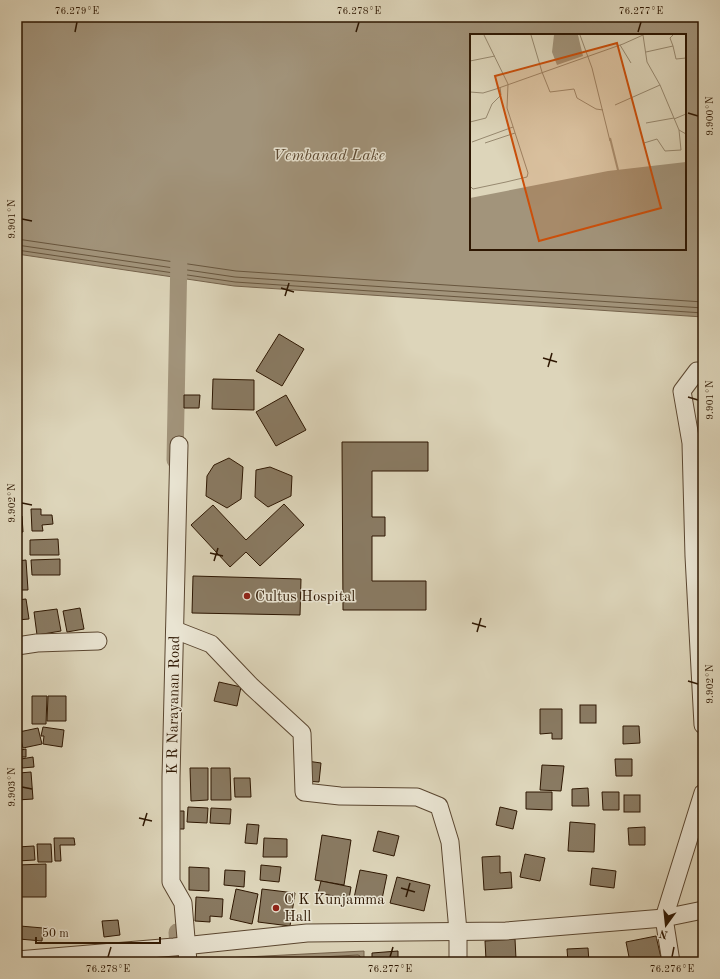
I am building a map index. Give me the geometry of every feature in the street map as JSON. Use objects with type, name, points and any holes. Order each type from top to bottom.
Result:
[{"type":"street","points":[[703,372],[697,371],[682,391],[691,443],[699,589],[703,725]]},
{"type":"street","name":"K R Narayanan Road","points":[[179,445],[171,882],[182,904],[184,950]]},
{"type":"street","points":[[175,630],[211,644],[251,686],[302,733],[304,792],[340,796],[417,797],[439,806],[450,842],[458,932],[458,962]]},
{"type":"street","points":[[17,646],[37,643],[98,641]]},
{"type":"street","points":[[671,962],[664,918],[703,793]]},
{"type":"street","points":[[17,960],[184,950],[307,933],[506,931],[664,918],[703,910]]},
{"type":"water","name":"Vembanad Lake","points":[[17,17],[703,17],[703,317],[234,286],[17,254]]},
{"type":"water","points":[[364,951],[364,962],[205,962],[206,959]]},
{"type":"building","points":[[279,334],[304,349],[282,386],[256,371]]},
{"type":"building","points":[[213,379],[254,380],[254,410],[212,409]]},
{"type":"building","points":[[184,395],[200,395],[199,408],[184,408]]},
{"type":"building","points":[[286,395],[306,430],[276,446],[256,412]]},
{"type":"building","points":[[342,442],[428,442],[428,471],[372,471],[372,517],[385,517],[385,536],[372,536],[372,581],[426,581],[426,610],[343,610]]},
{"type":"building","points":[[229,458],[243,467],[241,499],[227,508],[206,496],[207,476],[214,465]]},
{"type":"building","points":[[270,467],[292,476],[291,496],[268,507],[255,497],[256,470]]},
{"type":"building","points":[[18,492],[20,510],[17,510]]},
{"type":"building","points":[[284,504],[304,525],[260,566],[246,552],[230,567],[191,525],[213,505],[246,540]]},
{"type":"building","points":[[31,509],[41,509],[41,515],[52,515],[53,524],[42,525],[43,531],[32,531]]},
{"type":"building","points":[[17,516],[22,516],[23,532],[17,532]]},
{"type":"building","points":[[58,539],[59,555],[30,555],[30,540]]},
{"type":"building","points":[[60,559],[60,575],[32,575],[31,560]]},
{"type":"building","points":[[26,560],[28,590],[17,590],[17,561]]},
{"type":"building","name":"Cultus Hospital","points":[[193,576],[301,579],[300,615],[192,613]]},
{"type":"building","points":[[26,599],[29,619],[17,620],[17,600]]},
{"type":"building","points":[[80,608],[84,629],[67,632],[63,611]]},
{"type":"building","points":[[57,609],[61,631],[37,635],[34,612]]},
{"type":"building","points":[[17,649],[19,649],[21,665],[17,665]]},
{"type":"building","points":[[219,682],[241,687],[237,706],[214,701]]},
{"type":"building","points":[[32,696],[47,696],[46,724],[32,724]]},
{"type":"building","points":[[48,696],[66,696],[66,721],[47,721]]},
{"type":"building","points":[[580,705],[596,705],[596,723],[580,723]]},
{"type":"building","points":[[540,709],[562,709],[562,739],[552,739],[552,733],[540,734]]},
{"type":"building","points":[[623,726],[639,726],[640,743],[623,744]]},
{"type":"building","points":[[43,727],[64,730],[62,747],[43,744],[44,736],[41,736]]},
{"type":"building","points":[[38,728],[42,744],[23,748],[19,732]]},
{"type":"building","points":[[20,746],[20,750],[26,749],[26,757],[17,757],[17,747]]},
{"type":"building","points":[[33,757],[34,767],[22,768],[21,759]]},
{"type":"building","points":[[615,759],[632,759],[632,776],[616,776]]},
{"type":"building","points":[[307,761],[321,763],[319,782],[306,781]]},
{"type":"building","points":[[542,765],[564,766],[561,791],[540,790]]},
{"type":"building","points":[[190,768],[208,768],[208,800],[191,801]]},
{"type":"building","points":[[211,768],[230,768],[231,800],[211,800]]},
{"type":"building","points":[[31,772],[33,799],[17,800],[17,778],[19,778],[19,773]]},
{"type":"building","points":[[234,778],[250,778],[251,797],[235,797]]},
{"type":"building","points":[[588,788],[589,806],[572,806],[572,789]]},
{"type":"building","points":[[526,792],[552,792],[552,810],[526,809]]},
{"type":"building","points":[[602,792],[619,792],[619,810],[603,810]]},
{"type":"building","points":[[624,795],[640,795],[640,812],[624,812]]},
{"type":"building","points":[[188,807],[208,808],[207,823],[187,822]]},
{"type":"building","points":[[500,807],[517,811],[513,829],[496,825]]},
{"type":"building","points":[[211,808],[231,809],[230,824],[210,823]]},
{"type":"building","points":[[177,811],[184,811],[184,829],[178,829]]},
{"type":"building","points":[[570,822],[595,824],[594,852],[568,851]]},
{"type":"building","points":[[247,824],[259,825],[257,844],[245,843]]},
{"type":"building","points":[[645,827],[645,845],[629,845],[628,828]]},
{"type":"building","points":[[378,831],[399,836],[394,856],[373,851]]},
{"type":"building","points":[[322,835],[351,840],[344,885],[315,880]]},
{"type":"building","points":[[54,838],[74,838],[75,845],[60,845],[61,861],[55,861]]},
{"type":"building","points":[[264,838],[287,839],[287,857],[263,857]]},
{"type":"building","points":[[37,844],[51,844],[52,862],[38,862]]},
{"type":"building","points":[[34,846],[35,860],[17,861],[17,847]]},
{"type":"building","points":[[525,854],[545,858],[540,881],[520,877]]},
{"type":"building","points":[[500,856],[500,873],[511,872],[512,888],[484,890],[482,857]]},
{"type":"building","points":[[46,864],[46,897],[17,897],[17,865]]},
{"type":"building","points":[[261,865],[281,867],[279,882],[260,880]]},
{"type":"building","points":[[189,867],[209,868],[209,891],[189,890]]},
{"type":"building","points":[[592,868],[616,871],[614,888],[590,885]]},
{"type":"building","points":[[225,870],[245,871],[244,887],[224,885]]},
{"type":"building","points":[[360,870],[387,875],[381,904],[354,898]]},
{"type":"building","points":[[397,877],[430,885],[424,911],[390,903]]},
{"type":"building","points":[[321,881],[351,887],[349,899],[318,893]]},
{"type":"building","points":[[236,889],[258,894],[252,924],[230,919]]},
{"type":"building","name":"C K Kunjamma Hall","points":[[262,889],[295,893],[290,926],[258,922]]},
{"type":"building","points":[[196,897],[223,899],[222,917],[210,916],[210,922],[195,921]]},
{"type":"building","points":[[118,920],[120,935],[104,937],[102,921]]},
{"type":"building","points":[[20,926],[43,928],[42,941],[19,939]]},
{"type":"building","points":[[656,936],[662,962],[630,962],[626,942]]},
{"type":"building","points":[[515,939],[516,959],[486,960],[485,941]]},
{"type":"building","points":[[588,948],[589,962],[568,962],[567,949]]},
{"type":"building","points":[[398,951],[398,962],[372,962],[372,953]]},
{"type":"building","points":[[703,959],[703,962],[677,961]]},
{"type":"waterway","points":[[175,460],[179,254]]},
{"type":"waterway","points":[[177,932],[179,962]]},
{"type":"place","name":"Cultus Hospital","points":[[247,596]]},
{"type":"place","name":"C K Kunjamma Hall","points":[[276,908]]}]
